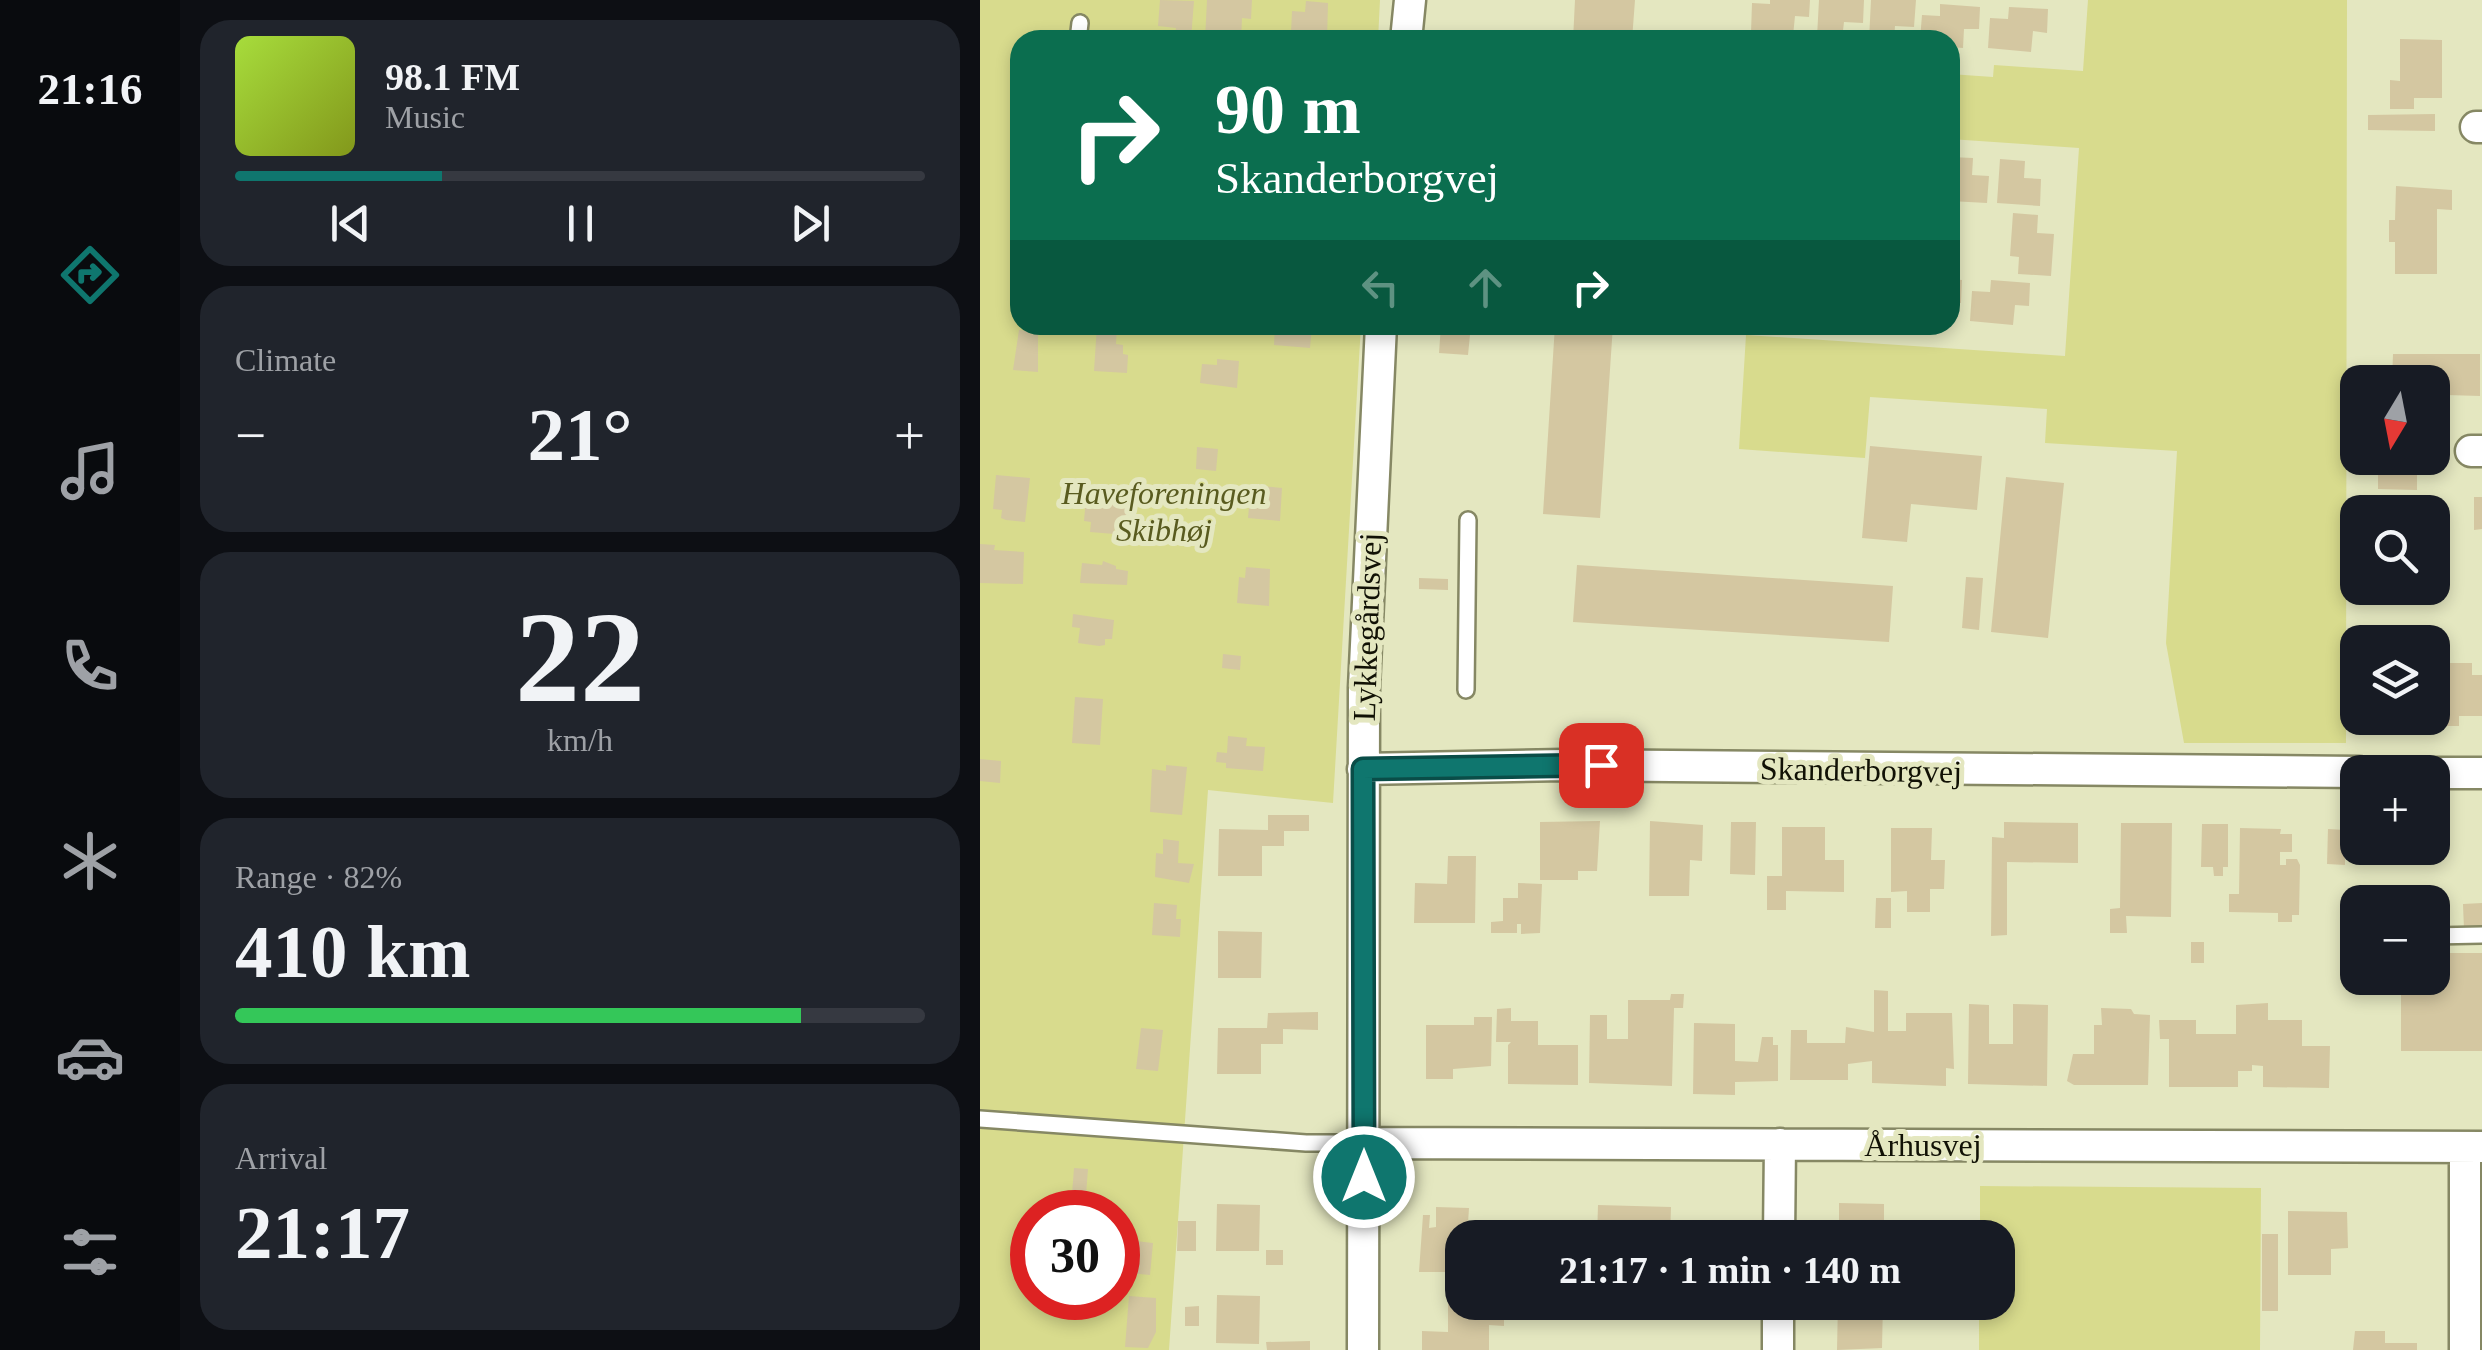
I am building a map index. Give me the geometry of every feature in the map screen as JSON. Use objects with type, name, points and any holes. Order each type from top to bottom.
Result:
[{"type":"street","points":[[1407,30],[1410,0]]},
{"type":"street","name":"Lykkegårdsvej","points":[[1363,1350],[1363,769],[1381,335]]},
{"type":"street","name":"Skanderborgvej","points":[[1363,769],[1564,764],[2340,772]]},
{"type":"street","points":[[2450,773],[2482,773]]},
{"type":"street","name":"Århusvej","points":[[1364,1142],[2474,1147]]},
{"type":"street","points":[[1779,1220],[1780,1144]]},
{"type":"street","points":[[2466,1350],[2474,1147]]},
{"type":"street","points":[[1778,1320],[1778,1350]]},
{"type":"lane","points":[[1079,30],[1080,22]]},
{"type":"lane","points":[[1466,690],[1468,520]]},
{"type":"lane","points":[[2450,936],[2482,935]]},
{"type":"lane","points":[[980,1119],[1306,1143],[1364,1142]]},
{"type":"green space","name":"Haveforeningen Skibhøj","points":[[980,0],[1380,0],[1378,30],[1010,30],[1010,335],[1360,335],[1333,803],[1208,790],[1169,1350],[980,1350]]},
{"type":"green space","points":[[2088,0],[2347,0],[2347,365],[2340,365],[2340,475],[2346,475],[2346,495],[2340,495],[2340,605],[2346,605],[2346,625],[2340,625],[2340,735],[2346,735],[2346,743],[2184,743],[2166,643],[2177,451],[2045,443],[2047,409],[1870,397],[1865,458],[1739,449],[1746,335],[2065,356],[2079,148],[1960,140],[1960,75],[1993,77],[1994,65],[2083,71]]},
{"type":"green space","points":[[1980,1186],[2261,1188],[2260,1350],[1979,1350],[1979,1320],[2015,1320],[2015,1220],[1980,1220]]},
{"type":"building","points":[[1160,0],[1194,1],[1192,30],[1158,26]]},
{"type":"building","points":[[1207,0],[1252,0],[1251,19],[1242,18],[1241,30],[1206,30]]},
{"type":"building","points":[[1575,0],[1635,0],[1633,30],[1574,30]]},
{"type":"building","points":[[1770,0],[1810,0],[1809,17],[1795,16],[1794,30],[1751,30],[1752,3],[1770,4]]},
{"type":"building","points":[[1819,0],[1864,0],[1863,23],[1844,22],[1843,30],[1817,30]]},
{"type":"building","points":[[1871,0],[1916,0],[1914,27],[1870,30]]},
{"type":"building","points":[[1306,1],[1328,3],[1327,30],[1291,30],[1292,11],[1305,12]]},
{"type":"building","points":[[1940,4],[1980,7],[1979,29],[1964,29],[1960,48],[1960,30],[1921,30],[1922,15],[1940,16]]},
{"type":"building","points":[[2009,7],[2048,9],[2047,33],[2033,31],[2031,52],[1988,48],[1990,18],[2008,19]]},
{"type":"building","points":[[2400,39],[2442,40],[2442,98],[2414,98],[2414,109],[2390,109],[2390,80],[2400,81]]},
{"type":"building","points":[[2435,114],[2435,131],[2368,130],[2368,115]]},
{"type":"building","points":[[1960,157],[1973,158],[1972,175],[1989,176],[1987,203],[1960,202]]},
{"type":"building","points":[[2000,159],[2025,161],[2024,178],[2041,179],[2040,206],[1997,203]]},
{"type":"building","points":[[2396,186],[2452,190],[2452,210],[2437,209],[2437,274],[2395,274],[2395,242],[2389,242],[2389,220],[2395,220]]},
{"type":"building","points":[[2013,213],[2038,215],[2037,233],[2054,234],[2051,276],[2018,274],[2019,257],[2010,256]]},
{"type":"building","points":[[1991,280],[2030,283],[2029,306],[2015,305],[2013,325],[1970,321],[1972,291],[1990,292]]},
{"type":"building","points":[[1018,335],[1038,335],[1038,372],[1013,370]]},
{"type":"building","points":[[1096,335],[1116,335],[1116,344],[1123,345],[1123,354],[1128,355],[1127,373],[1094,371]]},
{"type":"building","points":[[1274,335],[1311,335],[1310,348],[1274,345]]},
{"type":"building","points":[[1440,335],[1470,335],[1468,355],[1439,353]]},
{"type":"building","points":[[1554,335],[1612,335],[1600,518],[1543,514]]},
{"type":"building","points":[[2393,354],[2480,354],[2480,396],[2450,395],[2450,365],[2393,365]]},
{"type":"building","points":[[1217,359],[1239,361],[1237,388],[1200,383],[1202,364],[1217,365]]},
{"type":"building","points":[[1870,446],[1982,456],[1977,510],[1911,504],[1907,542],[1862,538]]},
{"type":"building","points":[[1197,447],[1218,449],[1216,471],[1196,469]]},
{"type":"building","points":[[996,475],[1030,478],[1025,522],[1001,518],[1002,510],[993,509]]},
{"type":"building","points":[[2378,475],[2417,475],[2417,490],[2378,489]]},
{"type":"building","points":[[2006,477],[2064,483],[2048,638],[1991,632]]},
{"type":"building","points":[[1251,485],[1282,488],[1280,521],[1248,518]]},
{"type":"building","points":[[2474,497],[2482,497],[2482,529],[2474,530]]},
{"type":"building","points":[[1086,498],[1134,503],[1133,523],[1115,526],[1114,534],[1090,532],[1091,522],[1084,521]]},
{"type":"building","points":[[980,544],[995,545],[994,550],[1024,552],[1023,584],[980,583]]},
{"type":"building","points":[[1103,561],[1128,571],[1127,585],[1080,583],[1082,563],[1102,565]]},
{"type":"building","points":[[1577,565],[1893,586],[1889,642],[1573,622]]},
{"type":"building","points":[[1246,567],[1270,569],[1269,606],[1237,603],[1239,577],[1245,578]]},
{"type":"building","points":[[1966,577],[1983,578],[1979,630],[1962,628]]},
{"type":"building","points":[[1419,578],[1448,579],[1448,590],[1419,589]]},
{"type":"building","points":[[1073,614],[1114,620],[1112,639],[1105,639],[1105,645],[1099,646],[1078,643],[1080,628],[1072,627]]},
{"type":"building","points":[[1223,654],[1241,656],[1240,670],[1222,668]]},
{"type":"building","points":[[2450,663],[2472,663],[2472,675],[2482,675],[2482,716],[2459,716],[2459,726],[2450,726]]},
{"type":"building","points":[[1075,697],[1103,699],[1100,745],[1072,743]]},
{"type":"building","points":[[1228,736],[1247,738],[1246,746],[1265,747],[1263,771],[1226,768],[1226,763],[1216,762],[1217,752],[1227,753]]},
{"type":"building","points":[[980,759],[1001,761],[1000,783],[980,781]]},
{"type":"building","points":[[1166,765],[1187,767],[1182,815],[1150,812],[1152,769],[1166,771]]},
{"type":"building","points":[[1268,815],[1309,815],[1309,831],[1284,831],[1284,846],[1262,846],[1262,876],[1218,876],[1219,829],[1268,830]]},
{"type":"building","points":[[1600,821],[1597,871],[1578,871],[1578,880],[1540,880],[1540,822]]},
{"type":"building","points":[[1650,821],[1703,825],[1702,861],[1690,860],[1689,896],[1649,896]]},
{"type":"building","points":[[1731,822],[1756,822],[1755,875],[1730,874]]},
{"type":"building","points":[[2004,822],[2078,823],[2078,863],[2007,862],[2007,935],[1991,936],[1992,837],[2004,838]]},
{"type":"building","points":[[2121,823],[2172,823],[2171,917],[2126,916],[2127,933],[2110,933],[2110,909],[2120,908]]},
{"type":"building","points":[[2202,824],[2228,824],[2228,867],[2223,867],[2223,876],[2214,876],[2213,867],[2201,867]]},
{"type":"building","points":[[1782,827],[1825,827],[1825,860],[1844,860],[1844,892],[1786,891],[1786,910],[1767,910],[1767,876],[1782,876]]},
{"type":"building","points":[[1891,828],[1932,828],[1931,860],[1945,860],[1944,889],[1930,889],[1930,912],[1907,912],[1907,891],[1891,892]]},
{"type":"building","points":[[2240,828],[2281,829],[2280,834],[2292,834],[2292,852],[2280,852],[2280,865],[2286,865],[2286,859],[2297,859],[2300,865],[2299,915],[2292,915],[2292,922],[2278,922],[2278,913],[2229,912],[2229,894],[2239,894]]},
{"type":"building","points":[[2328,829],[2340,830],[2340,865],[2327,864]]},
{"type":"building","points":[[1163,839],[1179,841],[1178,863],[1194,864],[1189,883],[1155,877],[1156,853],[1163,854]]},
{"type":"building","points":[[1448,856],[1476,856],[1475,923],[1414,923],[1415,883],[1447,884]]},
{"type":"building","points":[[1518,883],[1542,884],[1540,933],[1521,934],[1521,924],[1517,924],[1517,933],[1491,933],[1491,922],[1503,921],[1503,898],[1518,898]]},
{"type":"building","points":[[1876,898],[1891,898],[1891,928],[1875,928]]},
{"type":"building","points":[[1154,903],[1177,905],[1180,937],[1152,935]]},
{"type":"building","points":[[2482,903],[2482,930],[2464,930],[2463,904]]},
{"type":"building","points":[[1218,931],[1262,932],[1261,978],[1218,978]]},
{"type":"building","points":[[2191,942],[2204,942],[2204,963],[2191,963]]},
{"type":"building","points":[[2450,953],[2482,953],[2482,1051],[2401,1051],[2401,995],[2450,995]]},
{"type":"building","points":[[1874,990],[1888,991],[1888,1031],[1906,1031],[1906,1013],[1952,1013],[1954,1069],[1946,1068],[1946,1086],[1872,1083],[1872,1061],[1848,1064],[1848,1080],[1790,1080],[1791,1030],[1807,1030],[1807,1043],[1845,1043],[1846,1027],[1874,1032]]},
{"type":"building","points":[[1671,994],[1684,994],[1683,1008],[1674,1008],[1672,1086],[1589,1083],[1590,1015],[1607,1015],[1607,1039],[1628,1039],[1628,1000],[1670,1000]]},
{"type":"building","points":[[2268,1003],[2268,1020],[2302,1020],[2302,1046],[2330,1046],[2329,1088],[2263,1087],[2263,1066],[2252,1065],[2252,1071],[2238,1071],[2238,1087],[2169,1087],[2169,1039],[2160,1039],[2159,1020],[2196,1020],[2196,1034],[2236,1034],[2236,1005]]},
{"type":"building","points":[[1969,1004],[1989,1005],[1989,1044],[2013,1044],[2013,1004],[2048,1005],[2047,1086],[1968,1084]]},
{"type":"building","points":[[1511,1008],[1511,1021],[1538,1021],[1538,1045],[1578,1045],[1578,1085],[1508,1084],[1511,1042],[1496,1042],[1497,1009]]},
{"type":"building","points":[[2101,1008],[2131,1009],[2134,1014],[2150,1015],[2148,1085],[2074,1085],[2067,1081],[2073,1054],[2094,1054],[2094,1025],[2102,1025]]},
{"type":"building","points":[[1318,1012],[1318,1030],[1283,1029],[1283,1044],[1261,1044],[1261,1074],[1217,1074],[1218,1028],[1267,1028],[1268,1013]]},
{"type":"building","points":[[1474,1017],[1492,1017],[1491,1066],[1453,1069],[1453,1079],[1426,1079],[1426,1025],[1474,1025]]},
{"type":"building","points":[[1694,1023],[1735,1024],[1735,1061],[1758,1062],[1762,1037],[1773,1037],[1773,1045],[1778,1045],[1778,1081],[1735,1082],[1735,1095],[1693,1094]]},
{"type":"building","points":[[1141,1028],[1163,1030],[1158,1071],[1136,1069]]},
{"type":"building","points":[[1074,1168],[1088,1169],[1086,1190],[1072,1190]]},
{"type":"building","points":[[1839,1203],[1884,1204],[1884,1220],[1839,1220]]},
{"type":"building","points":[[1217,1204],[1260,1205],[1259,1251],[1216,1251]]},
{"type":"building","points":[[1598,1205],[1671,1207],[1671,1220],[1598,1220]]},
{"type":"building","points":[[1436,1207],[1469,1208],[1468,1220],[1445,1220],[1445,1272],[1419,1272],[1423,1215],[1430,1215],[1429,1228],[1436,1227]]},
{"type":"building","points":[[2288,1211],[2347,1212],[2348,1248],[2331,1249],[2331,1275],[2288,1275]]},
{"type":"building","points":[[1178,1221],[1196,1221],[1196,1251],[1177,1251]]},
{"type":"building","points":[[2262,1234],[2278,1234],[2278,1311],[2262,1311]]},
{"type":"building","points":[[1140,1242],[1153,1243],[1150,1275],[1140,1274]]},
{"type":"building","points":[[1266,1250],[1283,1250],[1283,1265],[1266,1265]]},
{"type":"building","points":[[1217,1295],[1260,1296],[1259,1344],[1216,1343]]},
{"type":"building","points":[[1140,1297],[1156,1298],[1156,1332],[1148,1348],[1125,1347],[1127,1320],[1140,1320]]},
{"type":"building","points":[[1199,1306],[1199,1326],[1185,1326],[1185,1307]]},
{"type":"building","points":[[1448,1320],[1504,1320],[1504,1326],[1489,1325],[1489,1350],[1422,1350],[1422,1331],[1448,1332]]},
{"type":"building","points":[[1838,1320],[1883,1320],[1882,1348],[1837,1350]]},
{"type":"building","points":[[2355,1331],[2385,1331],[2385,1343],[2417,1343],[2417,1350],[2353,1350]]},
{"type":"building","points":[[1310,1341],[1310,1350],[1267,1350],[1266,1342]]},
{"type":"route","points":[[1364,1177],[1363,769],[1601,765]]}]
